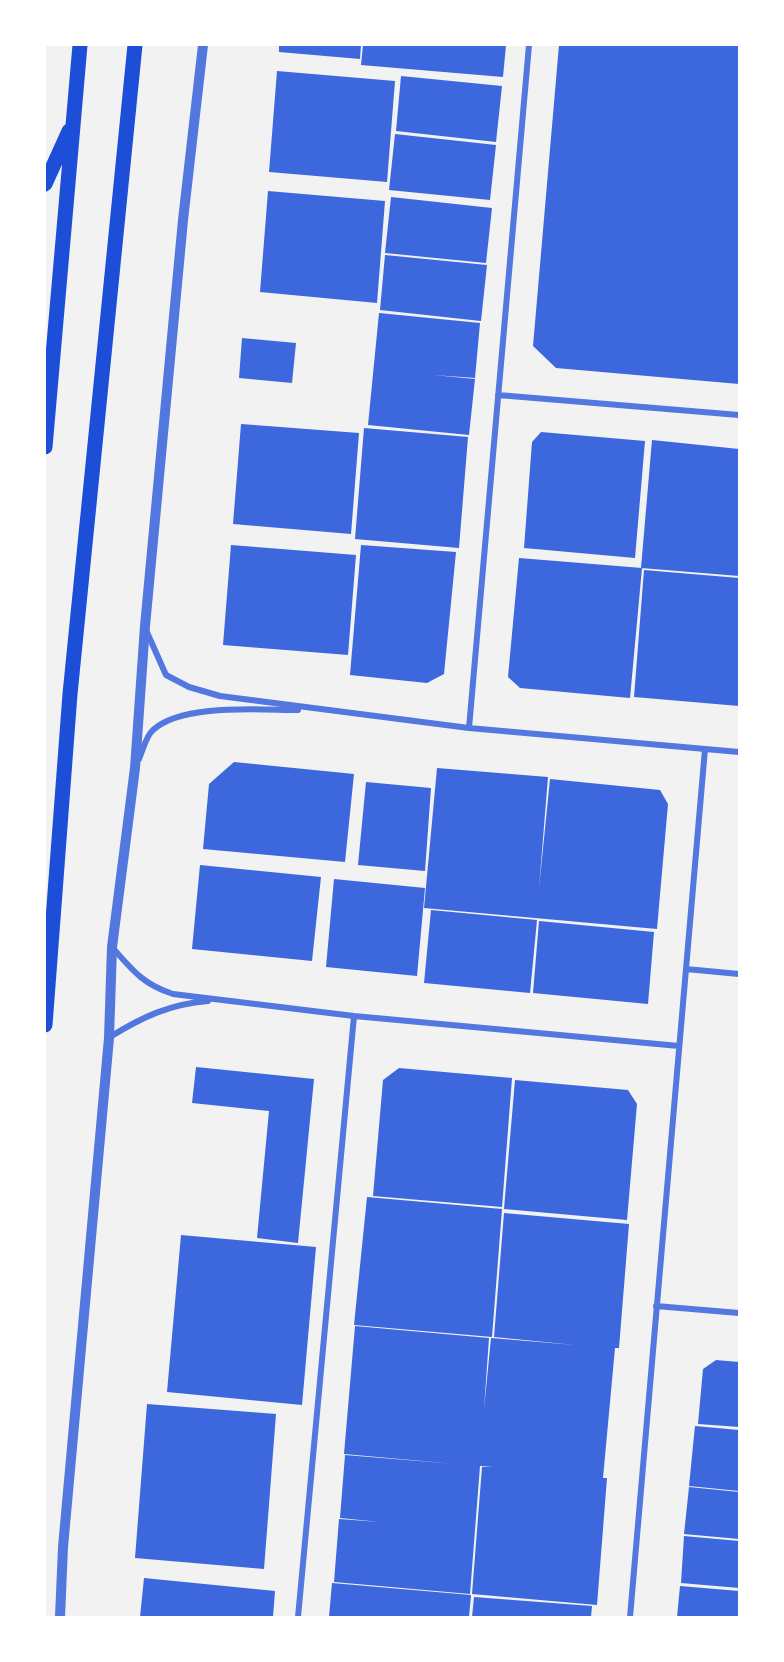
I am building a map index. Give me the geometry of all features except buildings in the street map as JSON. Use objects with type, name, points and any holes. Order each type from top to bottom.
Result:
[{"type":"main road","points":[[45,447],[80,45]]},
{"type":"main road","points":[[45,1025],[70,694],[135,45]]},
{"type":"main road","points":[[45,184],[74,120]]},
{"type":"street","points":[[59,1617],[63,1547],[109,1038],[112,947],[135,768],[145,626],[182,232],[203,45]]},
{"type":"street","points":[[469,728],[529,45]]},
{"type":"street","points":[[498,395],[739,415]]},
{"type":"street","points":[[145,626],[166,675],[189,687],[220,696],[469,728],[739,752]]},
{"type":"street","points":[[135,768],[151,731],[175,717],[220,711],[322,709]]},
{"type":"street","points":[[630,1617],[705,749]]},
{"type":"street","points":[[112,947],[140,978],[152,987],[173,994],[354,1016],[679,1046]]},
{"type":"street","points":[[686,969],[739,974]]},
{"type":"street","points":[[109,1038],[144,1016],[173,1005],[227,1002]]},
{"type":"street","points":[[298,1617],[354,1016]]},
{"type":"street","points":[[657,1306],[739,1313]]}]
